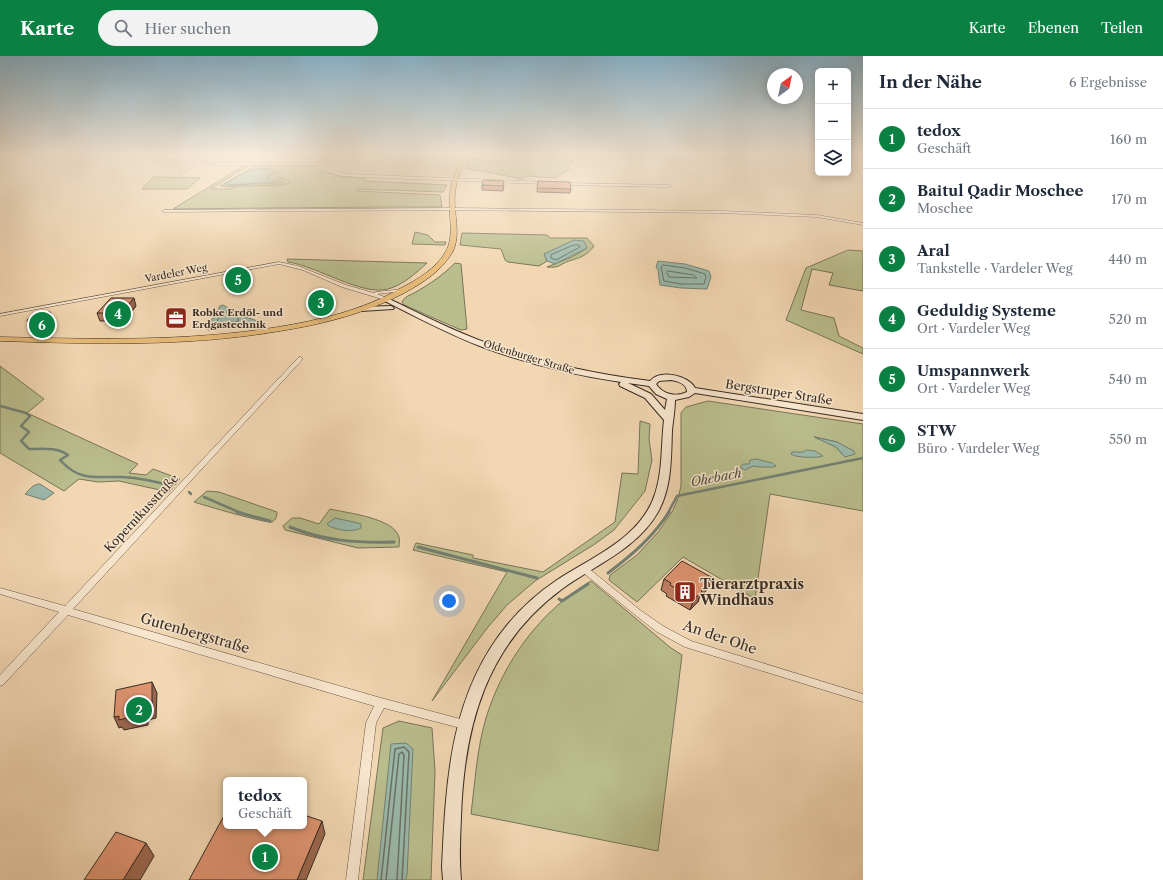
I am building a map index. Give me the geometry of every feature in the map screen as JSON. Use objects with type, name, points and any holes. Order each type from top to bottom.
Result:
[{"type":"main road","points":[[0,339],[122,342],[212,338],[256,334],[298,326],[361,309],[403,290],[432,272],[449,252],[454,238],[452,209],[453,191]]},
{"type":"main road","name":"Oldenburger Straße","points":[[382,300],[391,308],[411,313]]},
{"type":"main road","name":"Oldenburger Straße","points":[[382,300],[485,345],[509,353],[565,369],[608,379],[652,384]]},
{"type":"main road","points":[[361,309],[391,308]]},
{"type":"main road","points":[[672,378],[688,384],[692,390],[691,393],[683,397],[671,397],[660,393],[653,387],[652,384],[656,380],[672,378]]},
{"type":"main road","points":[[608,379],[648,396],[668,419]]},
{"type":"main road","name":"Bergstruper Straße","points":[[692,390],[863,417]]},
{"type":"main road","points":[[452,880],[451,867],[455,771],[464,724],[475,689],[488,663],[506,635],[527,611],[544,596],[622,544],[640,529],[652,512],[660,497],[665,477],[668,419],[671,397]]},
{"type":"street","points":[[164,211],[452,209],[722,212],[817,216],[863,224]]},
{"type":"street","name":"Vardeler Weg","points":[[0,315],[279,264],[297,266],[382,300]]},
{"type":"street","name":"Vardeler Weg","points":[[352,289],[370,293],[382,300]]},
{"type":"street","points":[[370,293],[403,290]]},
{"type":"street","name":"Kopernikusstraße","points":[[0,682],[300,359]]},
{"type":"street","name":"An der Ohe","points":[[584,569],[660,629],[688,644],[863,698]]},
{"type":"street","name":"Gutenbergstraße","points":[[0,591],[381,703],[464,724]]},
{"type":"street","points":[[352,880],[371,723],[381,703]]},
{"type":"green space","points":[[202,191],[366,191],[440,195],[442,207],[341,207],[173,209]]},
{"type":"green space","points":[[415,232],[428,235],[435,242],[446,242],[445,245],[412,244]]},
{"type":"green space","points":[[462,233],[547,235],[550,238],[587,238],[594,246],[589,252],[579,258],[557,267],[547,267],[572,257],[587,248],[544,254],[547,261],[539,266],[508,262],[505,260],[501,249],[460,245]]},
{"type":"green space","points":[[848,250],[863,251],[863,291],[829,285],[833,273],[812,269],[801,310],[834,318],[839,336],[863,348],[863,354],[786,320],[806,268]]},
{"type":"green space","points":[[287,259],[427,263],[399,285],[388,289],[377,290],[352,285],[312,269],[288,262]]},
{"type":"green space","points":[[455,263],[461,264],[467,329],[461,330],[404,305],[402,302],[407,296],[420,290],[436,279]]},
{"type":"green space","points":[[0,366],[44,399],[27,413],[138,464],[129,473],[146,475],[153,469],[180,479],[169,492],[119,481],[98,482],[79,479],[64,491],[0,453]]},
{"type":"green space","points":[[708,401],[863,424],[863,511],[770,494],[755,599],[683,557],[637,602],[609,580],[610,575],[637,555],[659,531],[673,510],[681,486],[681,413],[686,407]],"holes":[[[815,437],[837,442],[855,453],[843,455],[836,447]]]},
{"type":"green space","points":[[640,421],[650,424],[649,439],[652,460],[645,491],[614,530],[595,544],[535,581],[507,605],[488,627],[432,701],[507,572],[413,550],[416,543],[473,555],[473,558],[543,572],[615,522],[622,473],[638,474]]},
{"type":"green space","points":[[207,491],[219,492],[277,512],[276,518],[272,522],[268,522],[194,502]]},
{"type":"green space","points":[[330,509],[369,517],[388,525],[399,537],[399,547],[358,548],[285,530],[283,526],[292,518],[300,518],[319,524]]},
{"type":"green space","points":[[591,581],[671,648],[682,655],[658,851],[471,814],[480,741],[493,697],[503,677],[526,639],[540,622],[573,593]]},
{"type":"green space","points":[[399,721],[432,728],[435,771],[431,880],[363,880],[383,728]]},
{"type":"water","points":[[574,240],[584,241],[587,248],[555,264],[547,261],[544,254]]},
{"type":"water","points":[[658,261],[685,264],[709,271],[711,277],[707,289],[681,288],[660,285],[658,270],[656,267]]},
{"type":"water","points":[[223,305],[240,315],[263,323],[208,330],[205,327],[214,317],[220,306]]},
{"type":"water","points":[[814,437],[837,442],[854,451],[855,454],[845,457],[836,447]]},
{"type":"water","points":[[806,450],[815,451],[823,456],[807,457],[791,454],[792,452],[803,452]]},
{"type":"water","points":[[756,459],[772,463],[776,466],[753,466],[745,470],[740,467],[743,464],[749,464],[750,460]]},
{"type":"water","points":[[38,484],[54,493],[44,500],[25,494],[33,486]]},
{"type":"water","points":[[335,518],[361,524],[361,528],[357,530],[341,530],[327,524]]},
{"type":"water","points":[[406,743],[413,749],[407,875],[405,880],[377,880],[391,744]]},
{"type":"building","points":[[321,296],[332,302],[320,306],[310,300]]},
{"type":"building","points":[[111,298],[134,298],[121,313],[97,313]]},
{"type":"building","points":[[50,312],[41,320],[27,320],[35,313]]},
{"type":"building","points":[[682,561],[713,578],[694,599],[670,585],[671,583],[664,579]]},
{"type":"building","points":[[152,682],[152,707],[143,709],[143,714],[119,720],[119,716],[114,717],[116,690]]},
{"type":"building","points":[[307,816],[322,821],[297,880],[189,880],[223,818],[223,829],[307,829]]},
{"type":"building","points":[[116,832],[146,843],[123,880],[84,880]]},
{"type":"waterway","points":[[0,406],[26,413],[30,416],[21,426],[29,432],[21,441],[29,449],[49,449],[63,452],[68,455],[60,460],[76,473],[90,477],[122,477],[141,479],[171,486]]},
{"type":"waterway","name":"Ohebach","points":[[668,513],[677,496],[863,458]]},
{"type":"waterway","points":[[204,497],[241,513]]},
{"type":"waterway","points":[[237,512],[270,521]]},
{"type":"waterway","name":"Ohebach","points":[[608,573],[642,545],[656,530],[669,512]]},
{"type":"waterway","points":[[290,527],[303,532],[341,540],[394,542]]},
{"type":"waterway","name":"Ohebach","points":[[418,547],[537,578]]},
{"type":"waterway","name":"Ohebach","points":[[559,599],[562,601],[588,584]]},
{"type":"place","name":"Umspannwerk","points":[[238,280]]},
{"type":"place","name":"Aral","points":[[321,303]]},
{"type":"place","name":"Geduldig Systeme","points":[[118,314]]},
{"type":"place","name":"Robke Erdöl- und Erdgastechnik","points":[[176,318]]},
{"type":"place","name":"STW","points":[[42,325]]},
{"type":"place","name":"Tierarztpraxis Windhaus","points":[[685,592]]},
{"type":"place","name":"Baitul Qadir Moschee","points":[[139,710]]},
{"type":"place","name":"tedox","points":[[265,857]]}]
